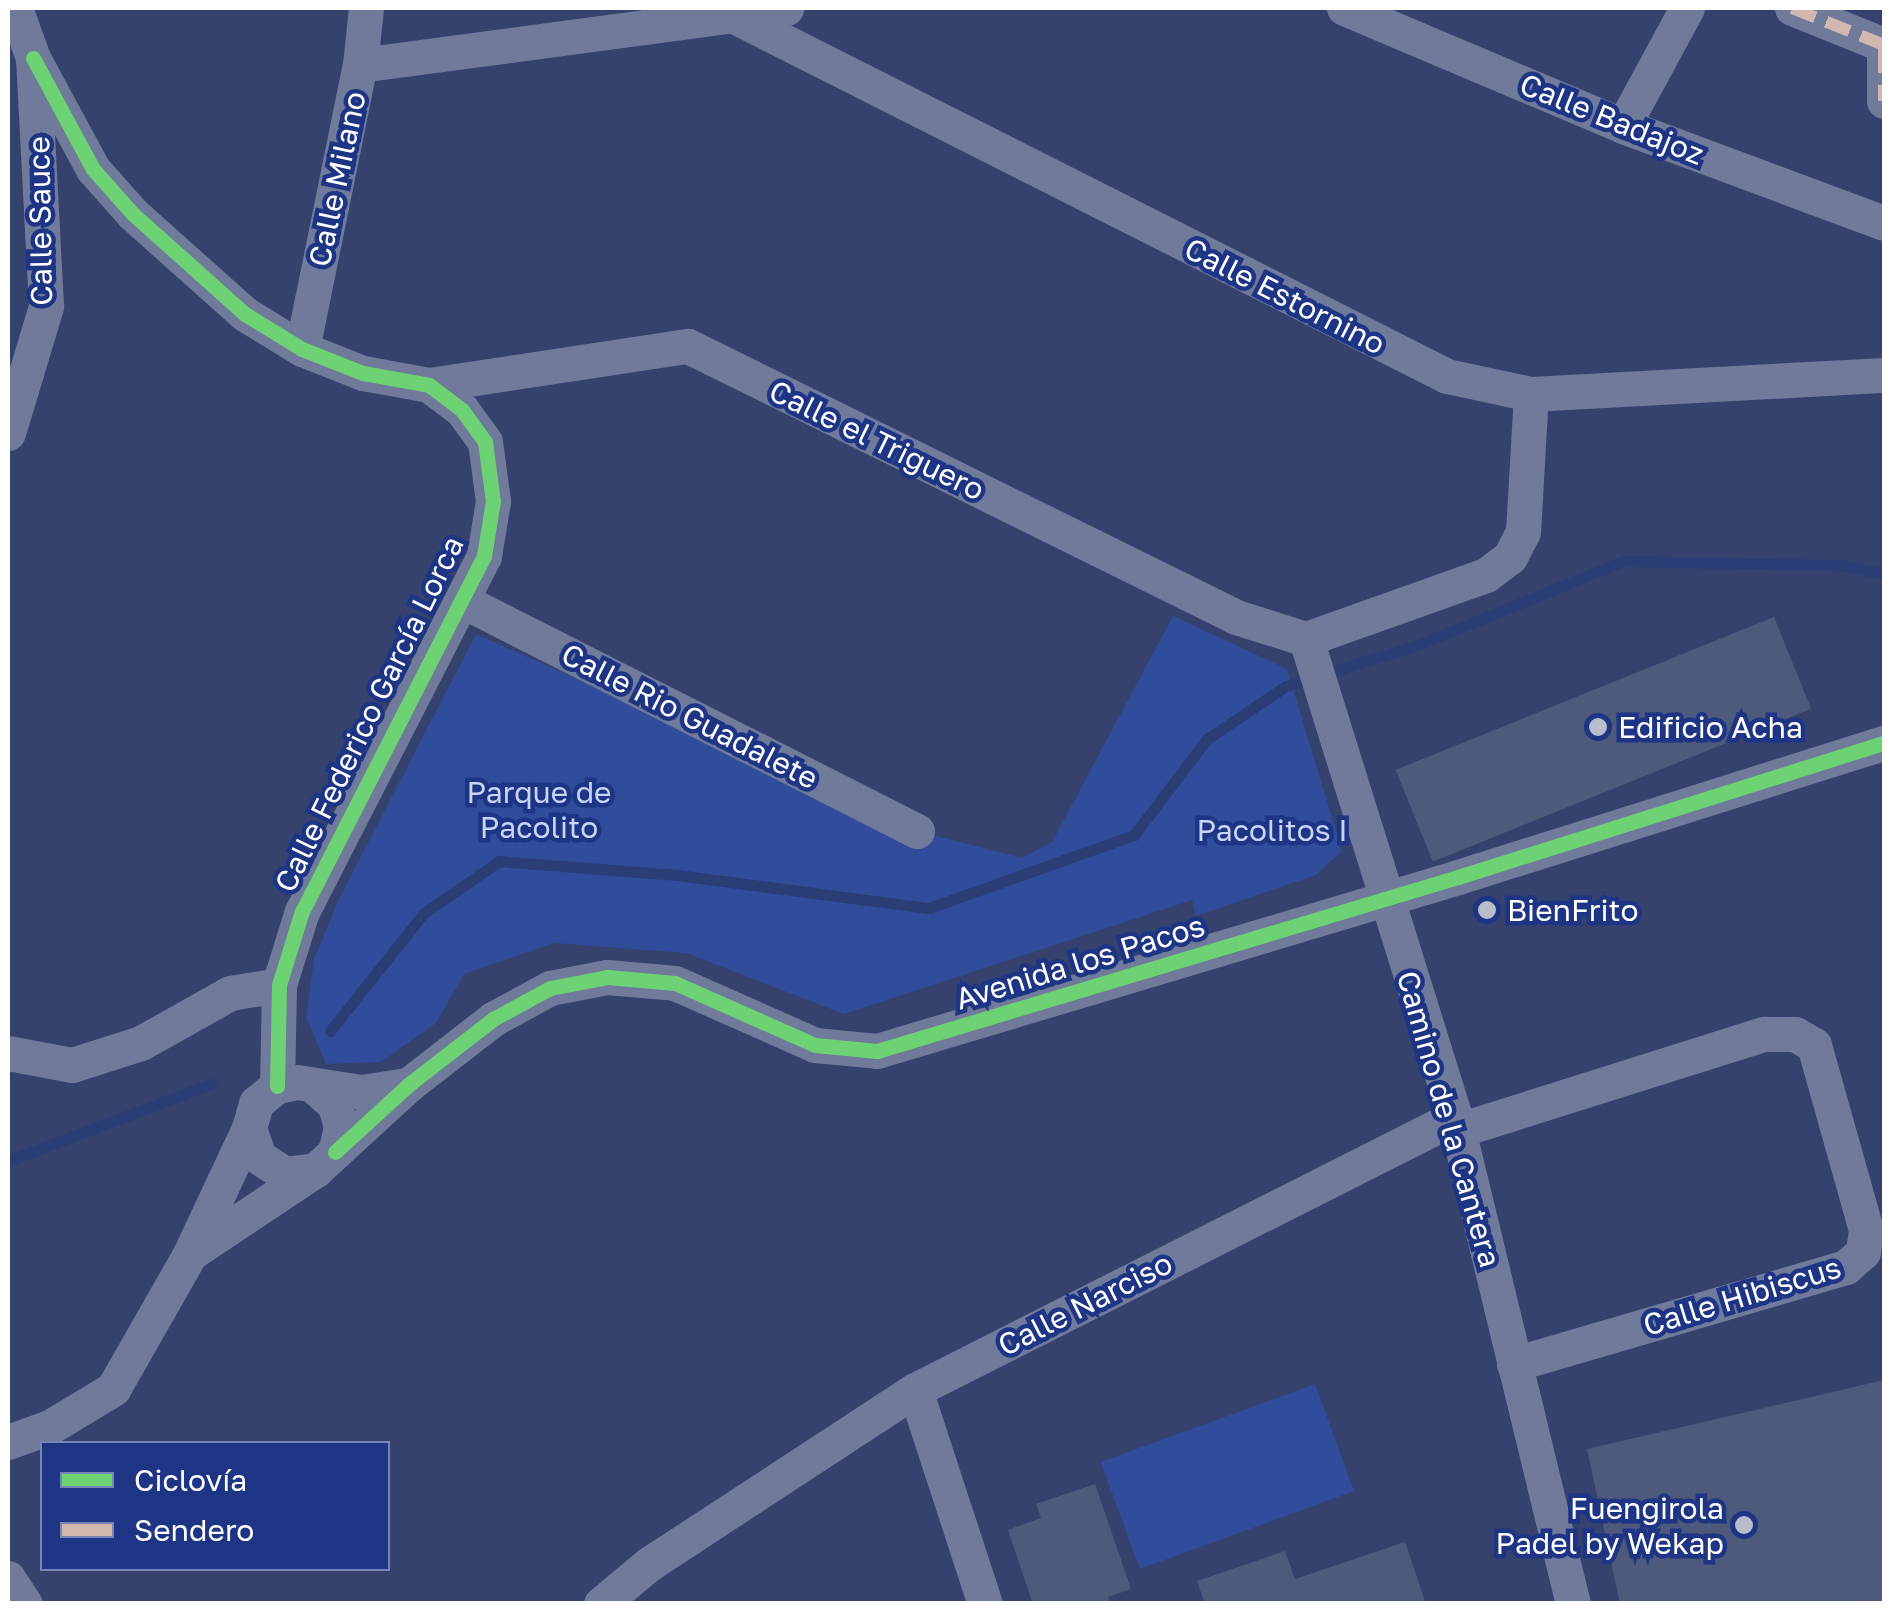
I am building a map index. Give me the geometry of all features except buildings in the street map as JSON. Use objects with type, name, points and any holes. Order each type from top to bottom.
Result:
[{"type":"street","name":"Calle Sauce","points":[[8,433],[46,306],[33,58],[15,8]]},
{"type":"street","name":"Calle Milano","points":[[302,349],[360,65],[366,8]]},
{"type":"street","points":[[360,65],[636,17],[732,16],[786,8]]},
{"type":"street","name":"Calle Badajoz","points":[[1344,8],[1623,126],[1884,223]]},
{"type":"street","points":[[1623,126],[1687,8]]},
{"type":"street","points":[[1792,8],[1884,46],[1884,101]]},
{"type":"street","name":"Calle Estornino","points":[[732,16],[1448,376],[1530,394],[1884,375]]},
{"type":"street","name":"Calle Federico García Lorca","points":[[33,58],[93,168],[134,214],[246,314],[302,349],[363,373],[428,385],[462,410],[484,442],[493,501],[484,556],[302,912],[279,985],[277,1086]]},
{"type":"street","name":"Calle el Triguero","points":[[428,385],[688,346],[1218,608],[1306,639]]},
{"type":"street","points":[[1306,639],[1486,574],[1510,558],[1523,532],[1530,394]]},
{"type":"street","name":"Calle Rio Guadalete","points":[[463,602],[918,831]]},
{"type":"street","name":"Camino de la Cantera","points":[[1306,639],[1457,1124],[1572,1604]]},
{"type":"street","name":"Avenida los Pacos","points":[[190,1254],[326,1161],[408,1085],[493,1019],[550,988],[607,978],[675,983],[815,1045],[877,1051],[1386,899],[1884,742]]},
{"type":"street","points":[[8,1053],[72,1065],[141,1043],[230,994],[279,985]]},
{"type":"street","name":"Calle Hibiscus","points":[[1457,1124],[1764,1034],[1795,1034],[1814,1045],[1866,1230],[1863,1252],[1846,1267],[1514,1364]]},
{"type":"street","points":[[316,1088],[335,1105],[341,1128],[326,1161],[286,1174],[259,1158],[249,1128],[256,1103],[277,1086],[297,1082],[361,1092],[408,1085]]},
{"type":"street","name":"Calle Narciso","points":[[601,1604],[649,1564],[915,1390],[1457,1124]]},
{"type":"street","name":"Avenida los Pacos","points":[[8,1442],[50,1427],[113,1389],[190,1254],[249,1128]]},
{"type":"street","points":[[915,1390],[985,1604]]},
{"type":"street","points":[[8,1578],[25,1604]]},
{"type":"green space","name":"Parque de Pacolito","points":[[1173,616],[1287,669],[1342,851],[1316,875],[1196,916],[1192,900],[844,1014],[686,953],[554,943],[464,974],[436,1023],[381,1062],[326,1064],[306,1017],[314,959],[340,897],[476,634],[917,831],[1022,858],[1052,842]]},
{"type":"green space","points":[[1315,1384],[1354,1491],[1140,1569],[1101,1462]]},
{"type":"waterway","points":[[330,1031],[424,913],[499,861],[677,875],[929,908],[1134,835],[1207,739],[1286,686],[1420,644],[1623,561],[1841,565],[1884,574]]},
{"type":"waterway","points":[[8,1161],[211,1084]]},
{"type":"marked path","points":[[1792,8],[1884,45]]},
{"type":"marked path","points":[[1884,48],[1884,101]]},
{"type":"cycle path","points":[[33,58],[93,169],[133,214],[245,314],[302,349],[363,373],[429,385],[462,410],[485,442],[493,501],[484,556],[302,911],[279,985],[277,1086]]},
{"type":"cycle path","points":[[335,1152],[408,1085],[493,1019],[550,988],[607,977],[675,983],[815,1045],[877,1051],[1458,877],[1884,743]]},
{"type":"place","name":"Edificio Acha","points":[[1598,727]]},
{"type":"place","name":"BienFrito","points":[[1487,910]]},
{"type":"place","name":"Fuengirola Padel by Wekap","points":[[1744,1525]]},
{"type":"park label","name":"Pacolitos I","points":[[1272,830]]}]
